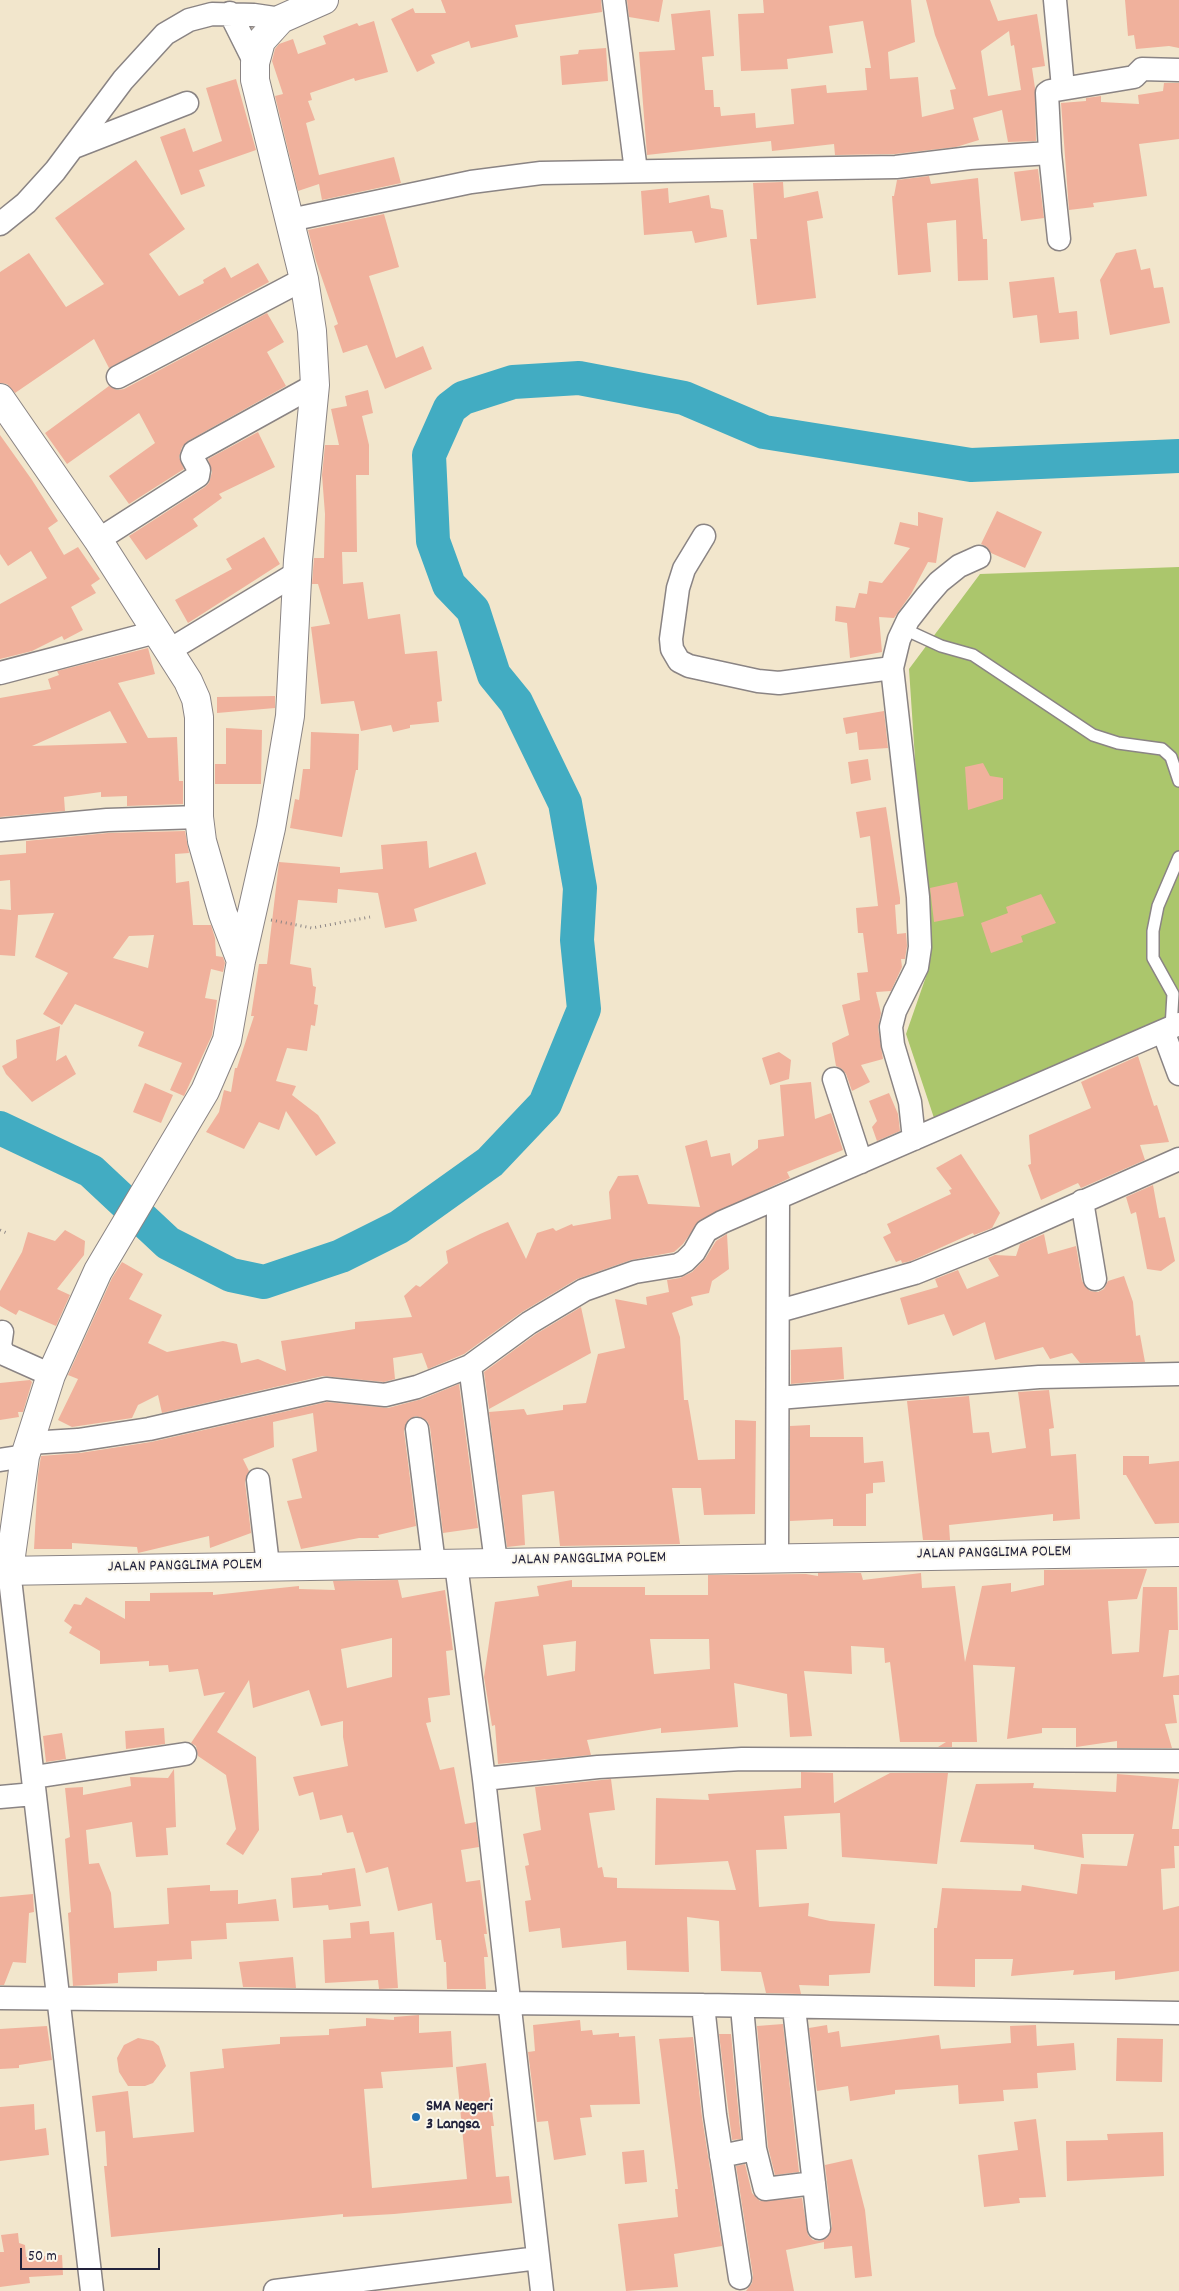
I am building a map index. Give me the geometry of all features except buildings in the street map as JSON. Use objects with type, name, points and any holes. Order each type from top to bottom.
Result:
[{"type":"street","points":[[92,2291],[34,1785],[5,1571],[18,1453],[98,1271],[209,1084],[227,1040],[241,961],[271,828],[290,716],[297,573],[315,385],[312,331],[304,279],[255,80],[255,63],[261,41],[281,19],[324,0]]},
{"type":"street","points":[[614,0],[636,171]]},
{"type":"street","points":[[1054,0],[1063,88]]},
{"type":"street","points":[[0,224],[26,202],[74,147],[123,80],[164,34],[189,20],[217,9],[281,19]]},
{"type":"street","points":[[217,9],[255,63]]},
{"type":"street","points":[[1059,239],[1050,153],[1047,95],[1050,91],[1063,88],[1134,77],[1142,69],[1179,70]]},
{"type":"street","points":[[74,147],[186,104]]},
{"type":"street","points":[[290,220],[472,182],[541,173],[896,167],[970,158],[1050,153]]},
{"type":"street","points":[[118,377],[304,279]]},
{"type":"street","points":[[98,540],[198,476],[199,470],[192,457],[194,452],[315,385]]},
{"type":"street","points":[[0,398],[98,540],[188,681],[196,699],[199,717],[199,817],[202,841],[213,883],[241,961]]},
{"type":"street","points":[[704,536],[684,569],[678,588],[671,639],[672,649],[679,661],[698,668],[758,681],[780,683],[892,668]]},
{"type":"street","points":[[914,1139],[910,1102],[893,1045],[891,1026],[895,1011],[916,967],[920,947],[918,897],[892,668],[908,620],[939,582],[960,566],[979,557]]},
{"type":"street","points":[[0,673],[162,642],[297,573]]},
{"type":"street","points":[[0,830],[108,820],[199,817]]},
{"type":"street","points":[[18,1453],[78,1440],[149,1429],[326,1389],[385,1395],[400,1392],[470,1366],[529,1323],[584,1290],[635,1272],[678,1265],[691,1256],[702,1236],[711,1228],[1171,1027],[1179,1074]]},
{"type":"street","points":[[834,1079],[861,1162]]},
{"type":"street","points":[[779,1311],[915,1273],[997,1240],[1179,1158]]},
{"type":"street","points":[[777,1558],[778,1198]]},
{"type":"street","points":[[1082,1201],[1095,1279]]},
{"type":"street","points":[[2,1332],[0,1346],[4,1354],[52,1375]]},
{"type":"street","points":[[470,1366],[496,1562]]},
{"type":"street","points":[[778,1398],[1039,1377],[1179,1374]]},
{"type":"street","points":[[417,1429],[445,1564],[484,1779],[511,2004],[542,2291]]},
{"type":"street","points":[[258,1480],[268,1565]]},
{"type":"street","name":"JALAN PANGGLIMA POLEM","points":[[5,1571],[268,1565],[445,1564],[1179,1552]]},
{"type":"street","points":[[0,1797],[34,1785],[184,1754]]},
{"type":"street","points":[[484,1779],[598,1767],[742,1760],[1179,1761]]},
{"type":"street","points":[[0,1998],[59,1997],[703,2005],[1179,2013]]},
{"type":"street","points":[[703,2005],[721,2156],[740,2278]]},
{"type":"street","points":[[742,2007],[755,2149],[765,2189],[814,2183]]},
{"type":"street","points":[[794,2008],[819,2228]]},
{"type":"street","points":[[721,2156],[755,2149]]},
{"type":"street","points":[[275,2291],[538,2258]]},
{"type":"lane","points":[[904,629],[941,646],[973,655],[1094,735],[1118,743],[1162,748],[1171,757],[1179,780]]},
{"type":"lane","points":[[1171,1027],[1173,994],[1153,958],[1153,931],[1158,906],[1179,857]]},
{"type":"path","points":[[251,917],[312,928],[370,917]]},
{"type":"path","points":[[0,1230],[9,1234]]},
{"type":"green space","points":[[1179,567],[1179,1015],[936,1124],[906,1034],[929,968],[909,669],[980,574]]},
{"type":"waterway","points":[[0,1128],[91,1171],[168,1243],[231,1275],[264,1282],[341,1256],[399,1227],[490,1162],[545,1104],[584,1009],[577,940],[580,888],[565,803],[516,702],[494,675],[473,610],[449,585],[433,541],[429,455],[450,408],[463,398],[513,382],[579,378],[684,398],[764,432],[971,465],[1179,456]]},
{"type":"place","name":"SMA Negeri 3 Langsa","points":[[416,2117]]}]
